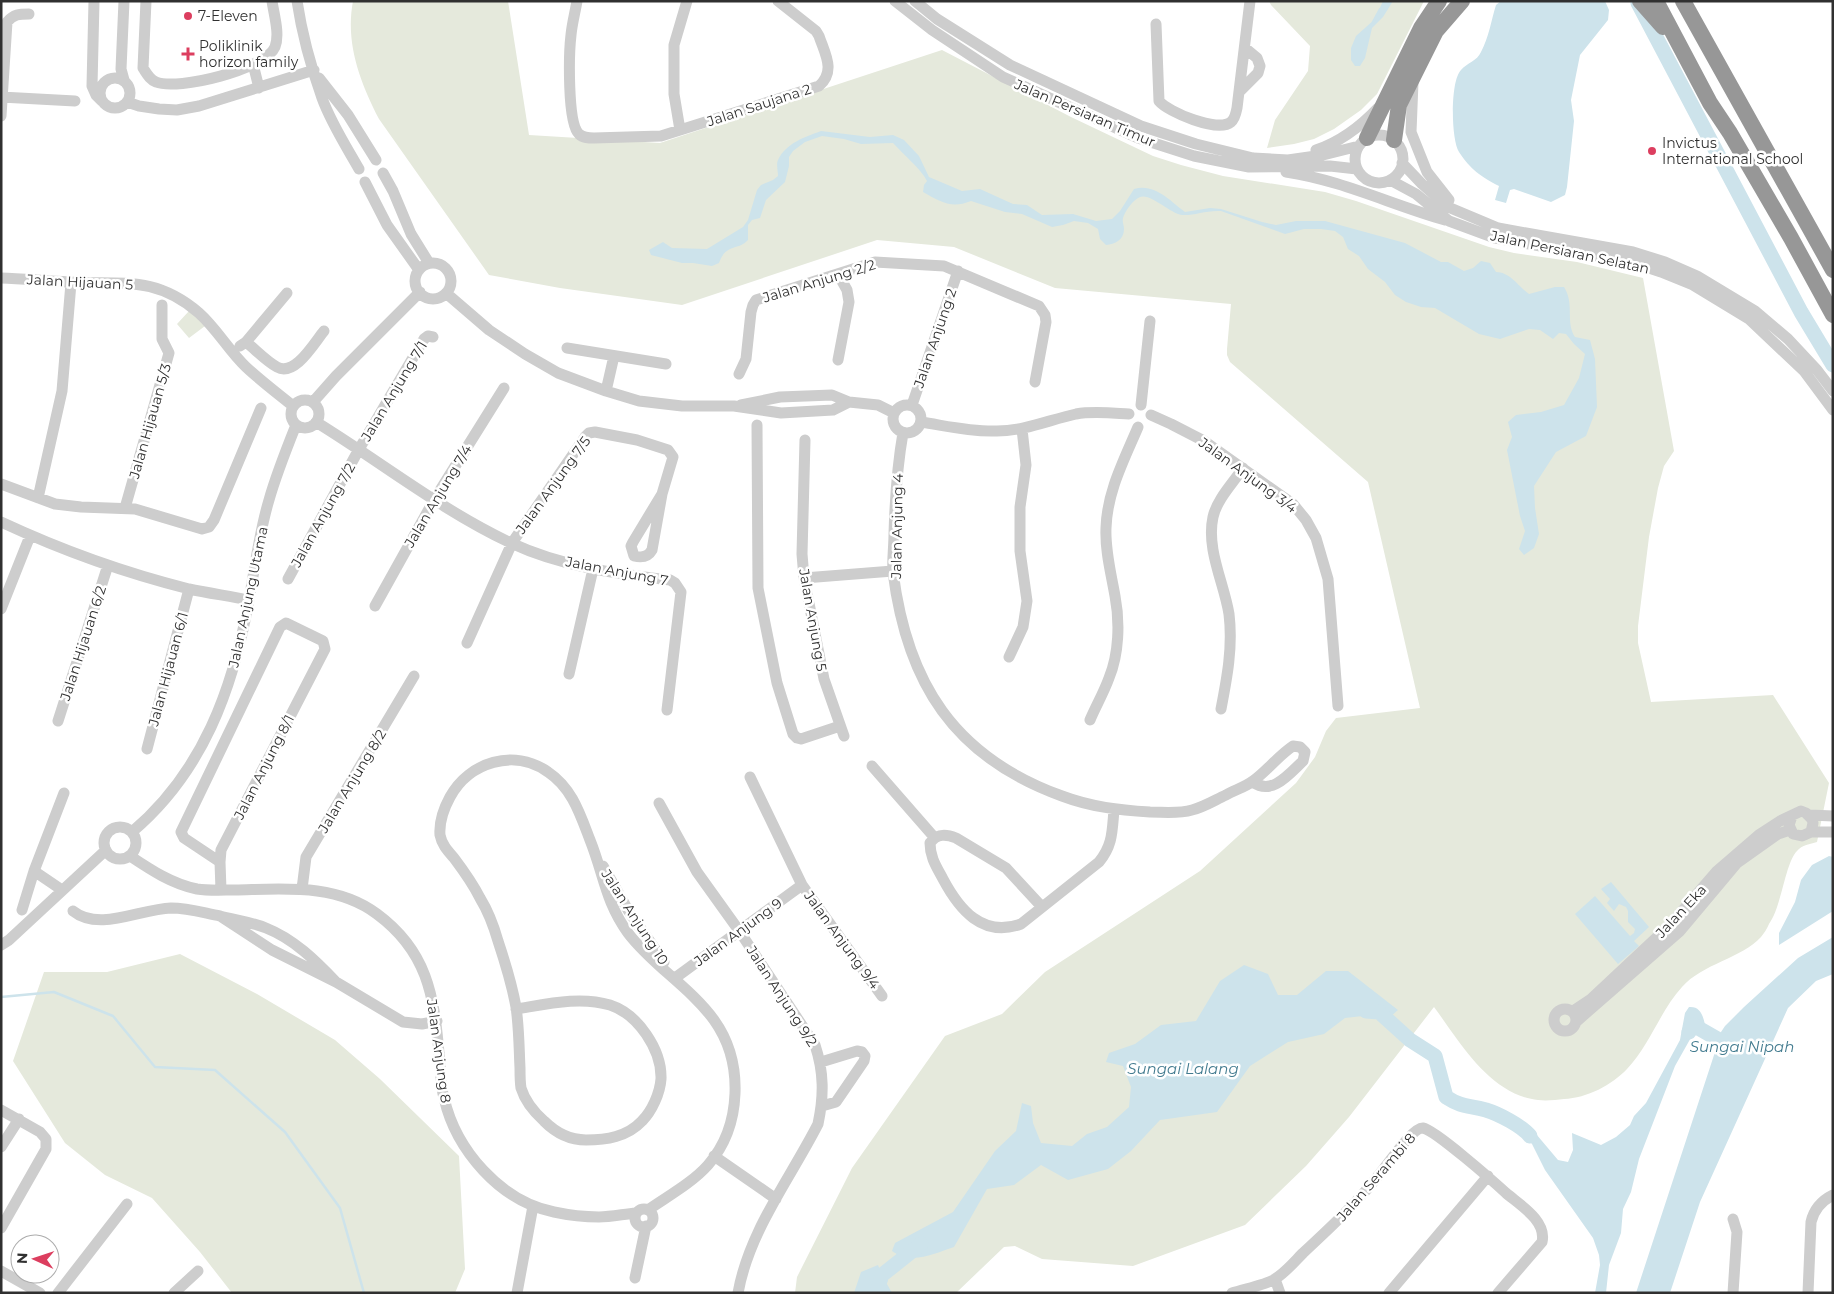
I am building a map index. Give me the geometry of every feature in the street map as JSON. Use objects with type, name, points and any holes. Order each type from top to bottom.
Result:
[{"type":"highway","points":[[1363,142],[1392,91],[1421,28],[1439,1]]},
{"type":"highway","points":[[1394,140],[1399,105],[1436,31],[1462,1]]},
{"type":"highway","points":[[1640,1],[1679,45]]},
{"type":"highway","points":[[1656,1],[1710,103],[1730,133],[1791,238],[1833,315]]},
{"type":"highway","points":[[1683,1],[1833,270]]},
{"type":"street","points":[[94,1],[92,86],[96,96],[102,101],[110,107],[114,108],[124,106],[128,102],[131,93],[128,83],[114,77],[104,81],[100,91],[102,101]]},
{"type":"street","points":[[124,1],[121,69],[124,80]]},
{"type":"street","points":[[146,1],[143,68],[155,82],[172,85],[213,79],[253,64],[275,49],[277,36],[272,1]]},
{"type":"street","points":[[297,1],[301,30],[322,98],[334,125],[359,169]]},
{"type":"street","name":"Jalan Saujana 2","points":[[577,1],[571,35],[570,79],[573,120],[579,134],[594,138],[661,136],[819,86],[826,78],[829,68],[816,31],[778,1]]},
{"type":"street","points":[[680,130],[674,94],[674,45],[687,1]]},
{"type":"street","name":"Jalan Persiaran Timur","points":[[895,1],[932,30],[1003,77],[1138,138],[1194,156],[1249,166],[1330,166],[1357,169]]},
{"type":"street","name":"Jalan Persiaran Timur","points":[[914,1],[937,19],[1010,65],[1141,126],[1196,144],[1252,158],[1288,160],[1323,155],[1363,142]]},
{"type":"street","points":[[1156,24],[1159,101],[1163,106],[1202,123],[1225,125],[1235,117],[1240,91],[1250,1]]},
{"type":"street","points":[[1,116],[7,22],[12,16],[17,14],[29,14]]},
{"type":"street","points":[[1240,91],[1258,73],[1260,66],[1257,58],[1245,48]]},
{"type":"street","points":[[253,64],[259,88]]},
{"type":"street","points":[[128,102],[139,106],[177,110],[199,106],[314,70]]},
{"type":"street","points":[[314,70],[330,94],[348,114],[376,160]]},
{"type":"street","points":[[1414,77],[1411,132],[1427,172],[1456,210]]},
{"type":"street","points":[[1288,160],[1328,146],[1354,130],[1377,109],[1392,91]]},
{"type":"street","points":[[2,97],[75,101]]},
{"type":"street","points":[[1376,135],[1386,136],[1394,140],[1400,146],[1402,155],[1402,163],[1398,174],[1390,180],[1380,183],[1371,181],[1363,176],[1357,169],[1355,157],[1363,142],[1376,135]]},
{"type":"street","name":"Jalan Persiaran Selatan","points":[[1402,163],[1448,207],[1498,228],[1632,252],[1665,262],[1697,276],[1755,311],[1788,339],[1817,370],[1833,392]]},
{"type":"street","points":[[1249,166],[1312,176],[1410,210],[1450,221]]},
{"type":"street","points":[[383,173],[393,191],[411,234],[429,263]]},
{"type":"street","name":"Jalan Persiaran Selatan","points":[[1390,180],[1416,194],[1450,221],[1495,238],[1631,262],[1693,285],[1749,319],[1804,371],[1833,410]]},
{"type":"street","points":[[366,182],[387,225],[419,270]]},
{"type":"street","name":"Jalan Anjung 2/2","points":[[740,374],[746,359],[751,312],[756,300],[875,262],[944,266],[1039,306],[1046,315],[1046,322],[1035,382]]},
{"type":"street","points":[[429,263],[442,265],[450,275],[451,281],[446,293],[436,298],[424,296],[416,282],[419,270],[429,263]]},
{"type":"street","name":"Jalan Anjung 2","points":[[912,405],[958,271]]},
{"type":"street","points":[[838,274],[847,290],[849,302],[838,360]]},
{"type":"street","name":"Jalan Hijauan 5","points":[[1,278],[71,283],[130,282],[153,287],[176,298],[198,312],[214,328],[245,366],[293,406]]},
{"type":"street","points":[[38,498],[62,392],[71,283]]},
{"type":"street","points":[[313,402],[336,376],[420,292]]},
{"type":"street","points":[[233,352],[246,342],[287,293]]},
{"type":"street","points":[[446,293],[489,330],[558,373],[606,391],[639,400],[682,406],[734,406],[781,413],[833,410],[850,402],[878,405],[894,413]]},
{"type":"street","name":"Jalan Hijauan 5/3","points":[[125,508],[169,353],[162,340],[162,305]]},
{"type":"street","points":[[1141,405],[1150,321]]},
{"type":"street","points":[[246,342],[278,367],[289,369],[296,366],[324,331]]},
{"type":"street","name":"Jalan Anjung 7/1","points":[[358,451],[424,339],[428,336],[433,337]]},
{"type":"street","points":[[567,348],[666,364]]},
{"type":"street","points":[[606,391],[614,356]]},
{"type":"street","name":"Jalan Anjung 7/4","points":[[375,606],[434,500],[504,388]]},
{"type":"street","points":[[302,400],[313,402],[318,411],[316,422],[307,428],[296,426],[291,416],[293,406],[302,400]]},
{"type":"street","points":[[912,405],[920,412],[922,422],[915,432],[903,433],[894,425],[894,413],[902,406],[912,405]]},
{"type":"street","points":[[1141,405],[1148,408],[1151,415],[1146,426],[1138,427],[1131,422],[1129,414],[1132,408],[1141,405]]},
{"type":"street","points":[[1,484],[55,504],[135,509],[202,529],[209,527],[214,520],[261,408]]},
{"type":"street","points":[[922,422],[966,430],[998,431],[1022,428],[1077,414],[1094,412],[1129,414]]},
{"type":"street","name":"Jalan Anjung 3/4","points":[[1151,415],[1204,441],[1293,504],[1306,520],[1316,538],[1328,579],[1338,706]]},
{"type":"street","name":"Jalan Anjung 7","points":[[316,422],[434,500],[512,543],[553,559],[593,569],[670,580],[675,583],[681,592],[667,710]]},
{"type":"street","name":"Jalan Anjung Utama","points":[[132,832],[144,822],[176,786],[206,738],[223,701],[240,643],[255,559],[268,501],[296,426]]},
{"type":"street","name":"Jalan Anjung 5","points":[[757,426],[758,588],[777,682],[793,734],[796,738],[801,739],[842,731],[824,679],[804,578],[802,554],[805,440]]},
{"type":"street","points":[[1090,720],[1109,678],[1117,637],[1117,614],[1107,555],[1106,529],[1108,507],[1112,488],[1138,427]]},
{"type":"street","points":[[1009,657],[1023,627],[1027,601],[1020,551],[1020,507],[1026,465],[1022,428]]},
{"type":"street","name":"Jalan Anjung 7/5","points":[[512,543],[589,433],[603,433],[637,440],[668,450],[673,457],[662,494],[652,550],[644,557],[634,556],[631,546],[662,494]]},
{"type":"street","name":"Jalan Anjung 4","points":[[903,433],[896,492],[893,570],[902,615],[913,658],[936,704],[949,722],[967,741],[1014,776],[1071,800],[1114,810],[1174,813],[1191,810],[1252,782]]},
{"type":"street","name":"Jalan Anjung 7/2","points":[[288,579],[358,451]]},
{"type":"street","points":[[1221,709],[1230,659],[1230,635],[1229,615],[1213,546],[1213,516],[1218,503],[1243,468]]},
{"type":"street","points":[[1,522],[30,536],[108,564],[189,589],[249,600]]},
{"type":"street","points":[[1,608],[30,536]]},
{"type":"street","points":[[467,643],[512,543]]},
{"type":"street","name":"Jalan Hijauan 6/2","points":[[58,720],[108,564]]},
{"type":"street","points":[[569,674],[593,569]]},
{"type":"street","points":[[804,578],[893,570]]},
{"type":"street","name":"Jalan Hijauan 6/1","points":[[147,750],[189,589]]},
{"type":"street","name":"Jalan Anjung 8/1","points":[[220,862],[184,838],[180,832],[280,627],[284,624],[289,624],[323,641],[325,649],[221,850],[221,890]]},
{"type":"street","name":"Jalan Anjung 8/2","points":[[302,889],[306,857],[414,676]]},
{"type":"street","name":"Jalan Anjung 10","points":[[516,1008],[499,942],[482,900],[445,849],[440,837],[441,818],[445,805],[464,776],[496,761],[514,760],[533,764],[549,772],[563,785],[576,802],[596,853],[608,898],[618,918],[631,937],[675,978]]},
{"type":"street","points":[[872,766],[934,837]]},
{"type":"street","name":"Jalan Anjung 9/4","points":[[750,777],[802,885],[882,996]]},
{"type":"street","points":[[22,910],[34,871],[64,793]]},
{"type":"street","name":"Jalan Anjung 9/2","points":[[658,803],[697,872],[740,932],[815,1045],[821,1062],[823,1080],[822,1106],[818,1124],[752,1244],[740,1278],[738,1293]]},
{"type":"street","points":[[1042,907],[1006,868],[956,838],[940,835],[934,837],[930,843],[932,858],[953,898],[971,917],[994,927],[1012,927],[1021,924],[1099,862],[1107,852],[1114,810]]},
{"type":"street","name":"Jalan Eka","points":[[1790,830],[1778,834],[1737,863],[1680,931],[1601,1001],[1575,1016],[1670,925],[1716,872],[1743,846],[1760,834],[1801,812],[1810,815],[1833,816]]},
{"type":"street","points":[[1810,815],[1813,824],[1810,832]]},
{"type":"street","points":[[1792,816],[1789,820],[1790,830],[1798,836],[1807,835],[1810,832],[1833,832]]},
{"type":"street","points":[[120,827],[132,832],[136,845],[135,850],[130,856],[125,859],[116,859],[108,854],[106,850],[104,846],[106,837],[111,830],[120,827]]},
{"type":"street","points":[[1,945],[9,940],[106,850]]},
{"type":"street","name":"Jalan Anjung 8","points":[[130,856],[173,882],[198,889],[302,889],[326,891],[364,905],[394,927],[407,942],[427,978],[436,1021],[443,1097],[451,1124],[466,1151],[485,1172],[507,1191],[533,1206],[552,1212],[600,1217],[636,1214]]},
{"type":"street","points":[[34,871],[62,890]]},
{"type":"street","name":"Jalan Anjung 9","points":[[675,978],[802,885]]},
{"type":"street","points":[[73,911],[81,917],[102,920],[159,909],[189,909],[267,928],[288,939],[317,962],[336,982]]},
{"type":"street","points":[[220,916],[272,950],[336,982],[403,1022],[422,1024],[436,1021]]},
{"type":"street","points":[[648,1210],[684,1186],[706,1167],[727,1132],[733,1114],[735,1096],[733,1066],[723,1037],[714,1020],[675,978]]},
{"type":"street","points":[[587,1001],[614,1006],[638,1023],[655,1048],[661,1076],[658,1092],[645,1118],[626,1133],[614,1138],[595,1140],[579,1140],[564,1136],[548,1125],[531,1108],[521,1088],[516,1008],[587,1001]]},
{"type":"street","points":[[821,1062],[857,1051],[862,1052],[865,1056],[864,1061],[837,1100],[822,1106]]},
{"type":"street","points":[[1,1110],[40,1132],[46,1138],[46,1149],[1,1228]]},
{"type":"street","points":[[1,1147],[19,1119]]},
{"type":"street","name":"Jalan Serambi 8","points":[[1275,1279],[1336,1223],[1372,1185],[1410,1136],[1419,1128],[1428,1130],[1488,1176],[1535,1219],[1542,1228],[1542,1242],[1498,1293]]},
{"type":"street","points":[[714,1156],[776,1200]]},
{"type":"street","points":[[1389,1293],[1488,1176]]},
{"type":"street","points":[[1808,1293],[1814,1213],[1826,1198],[1833,1195]]},
{"type":"street","points":[[58,1293],[127,1204]]},
{"type":"street","points":[[518,1293],[533,1206]]},
{"type":"street","points":[[642,1209],[648,1210],[652,1215],[652,1222],[646,1226],[640,1226],[637,1223],[636,1214],[642,1209]]},
{"type":"street","points":[[1733,1219],[1737,1232],[1733,1293]]},
{"type":"street","points":[[635,1278],[646,1226]]},
{"type":"street","points":[[1,1271],[40,1293]]},
{"type":"street","points":[[174,1293],[198,1271]]},
{"type":"street","points":[[1232,1293],[1275,1279],[1280,1293]]},
{"type":"shaded area","points":[[353,1],[508,1],[529,135],[660,143],[942,50],[1071,117],[1153,156],[1223,176],[1325,192],[1489,247],[1514,253],[1577,262],[1643,278],[1674,451],[1664,466],[1658,488],[1649,537],[1638,626],[1638,643],[1651,702],[1773,695],[1829,783],[1817,842],[1801,847],[1793,857],[1777,907],[1765,931],[1753,944],[1700,972],[1682,987],[1674,996],[1635,1060],[1621,1075],[1598,1090],[1573,1098],[1538,1100],[1512,1092],[1500,1085],[1470,1056],[1434,1007],[1349,1117],[1306,1166],[1245,1225],[1133,1266],[1042,1259],[1015,1246],[1004,1247],[956,1293],[795,1293],[797,1277],[852,1168],[945,1036],[1002,1014],[1045,972],[1200,871],[1296,783],[1315,757],[1326,731],[1336,718],[1420,708],[1368,482],[1230,362],[1227,349],[1231,304],[1055,288],[954,247],[877,240],[682,305],[560,288],[489,275],[379,119],[366,91],[356,62],[351,32]]},
{"type":"shaded area","points":[[1269,1],[1424,1],[1377,94],[1361,110],[1334,129],[1314,139],[1267,148],[1275,120],[1308,71],[1310,46]]},
{"type":"shaded area","points":[[189,311],[209,323],[189,338],[177,324]]},
{"type":"shaded area","points":[[180,954],[257,994],[335,1040],[380,1079],[459,1156],[465,1269],[455,1293],[232,1293],[200,1252],[152,1198],[105,1175],[65,1143],[13,1061],[44,972],[107,972]]},
{"type":"water","points":[[1383,1],[1393,1],[1383,17],[1372,28],[1365,58],[1360,66],[1355,66],[1351,60],[1351,48],[1356,36],[1375,19]]},
{"type":"water","points":[[1501,1],[1605,1],[1609,10],[1608,20],[1580,55],[1571,100],[1574,121],[1567,187],[1565,195],[1551,202],[1514,189],[1510,190],[1506,203],[1495,200],[1499,186],[1481,176],[1472,168],[1459,152],[1456,145],[1453,124],[1453,98],[1457,76],[1463,68],[1479,55],[1486,41],[1496,5]]},
{"type":"water","points":[[821,131],[870,137],[893,135],[904,140],[919,156],[929,177],[962,191],[980,189],[1013,204],[1027,205],[1042,215],[1073,214],[1096,221],[1112,219],[1120,211],[1134,189],[1142,188],[1162,194],[1185,212],[1210,208],[1221,209],[1276,225],[1296,221],[1325,221],[1405,243],[1441,262],[1448,262],[1464,271],[1473,268],[1481,261],[1490,263],[1496,272],[1506,274],[1529,294],[1555,287],[1564,287],[1569,300],[1572,331],[1575,337],[1590,340],[1595,359],[1597,407],[1586,436],[1556,452],[1534,486],[1539,534],[1534,548],[1524,555],[1519,549],[1525,531],[1520,516],[1507,450],[1512,437],[1508,422],[1516,415],[1541,412],[1564,405],[1579,378],[1585,354],[1566,334],[1559,333],[1553,339],[1540,330],[1529,329],[1500,339],[1479,334],[1435,308],[1421,307],[1406,302],[1395,295],[1385,282],[1368,269],[1359,256],[1348,249],[1343,237],[1335,231],[1304,229],[1285,234],[1221,211],[1182,215],[1155,200],[1140,197],[1126,212],[1123,219],[1124,233],[1121,239],[1113,244],[1106,245],[1100,239],[1098,229],[1088,223],[1074,221],[1052,227],[1022,214],[1005,212],[971,201],[952,204],[935,199],[923,192],[927,181],[924,176],[893,143],[861,144],[822,136],[805,142],[793,151],[789,157],[785,182],[766,200],[760,218],[752,220],[748,225],[748,240],[725,253],[719,263],[712,266],[682,263],[651,255],[649,250],[663,242],[672,248],[707,249],[743,227],[748,220],[757,190],[761,185],[778,176],[777,162],[781,154],[796,141]]},
{"type":"water","points":[[1829,856],[1833,857],[1833,911],[1779,945],[1779,933],[1795,902],[1801,880],[1812,865]]},
{"type":"water","points":[[1611,882],[1649,927],[1634,941],[1639,946],[1618,964],[1575,914],[1595,896],[1630,936],[1634,933],[1635,929],[1628,922],[1626,907],[1619,904],[1614,911],[1607,903],[1610,899],[1601,889]]},
{"type":"water","name":"Sungai Nipah","points":[[1833,937],[1833,974],[1816,981],[1788,1008],[1700,1202],[1670,1293],[1636,1293],[1716,1049],[1717,1038],[1725,1026],[1744,1007],[1798,958]]},
{"type":"water","name":"Sungai Lalang","points":[[1244,965],[1268,974],[1278,995],[1297,995],[1326,971],[1348,971],[1398,1010],[1390,1017],[1372,1015],[1345,1018],[1324,1034],[1288,1042],[1250,1066],[1217,1112],[1160,1120],[1131,1151],[1108,1169],[1068,1180],[1041,1165],[1014,1185],[987,1189],[954,1247],[915,1258],[892,1251],[895,1243],[953,1212],[995,1151],[1016,1131],[1022,1103],[1031,1106],[1033,1123],[1041,1143],[1072,1146],[1087,1134],[1107,1127],[1129,1107],[1131,1087],[1123,1066],[1106,1062],[1109,1053],[1135,1044],[1161,1025],[1196,1021],[1220,981]]},
{"type":"water","points":[[1689,1007],[1696,1008],[1700,1012],[1705,1025],[1700,1034],[1693,1034],[1675,1066],[1639,1159],[1631,1192],[1623,1209],[1621,1233],[1609,1265],[1606,1293],[1595,1293],[1600,1265],[1599,1255],[1593,1238],[1545,1170],[1532,1144],[1514,1124],[1531,1128],[1558,1160],[1568,1162],[1573,1150],[1572,1133],[1601,1145],[1616,1137],[1630,1125],[1634,1116],[1646,1103],[1680,1040],[1685,1013]]},
{"type":"water","points":[[878,1265],[892,1293],[854,1293],[861,1272]]},
{"type":"waterway","points":[[1638,3],[1801,312],[1833,365]]},
{"type":"waterway","points":[[1373,22],[1380,9]]},
{"type":"waterway","name":"Sungai Lalang","points":[[1,997],[54,992],[113,1016],[155,1067],[215,1070],[285,1132],[340,1208],[364,1293]]},
{"type":"waterway","points":[[1366,1011],[1379,1012],[1410,1040],[1435,1056],[1446,1097],[1461,1105],[1497,1114],[1516,1124],[1530,1136]]},
{"type":"waterway","points":[[1689,1032],[1693,1025],[1735,1049]]},
{"type":"waterway","points":[[876,1293],[882,1275],[921,1244]]},
{"type":"place","name":"7-Eleven","points":[[188,16]]},
{"type":"place","name":"Poliklinik horizon family","points":[[188,54]]},
{"type":"place","name":"Invictus International School","points":[[1652,151]]}]
